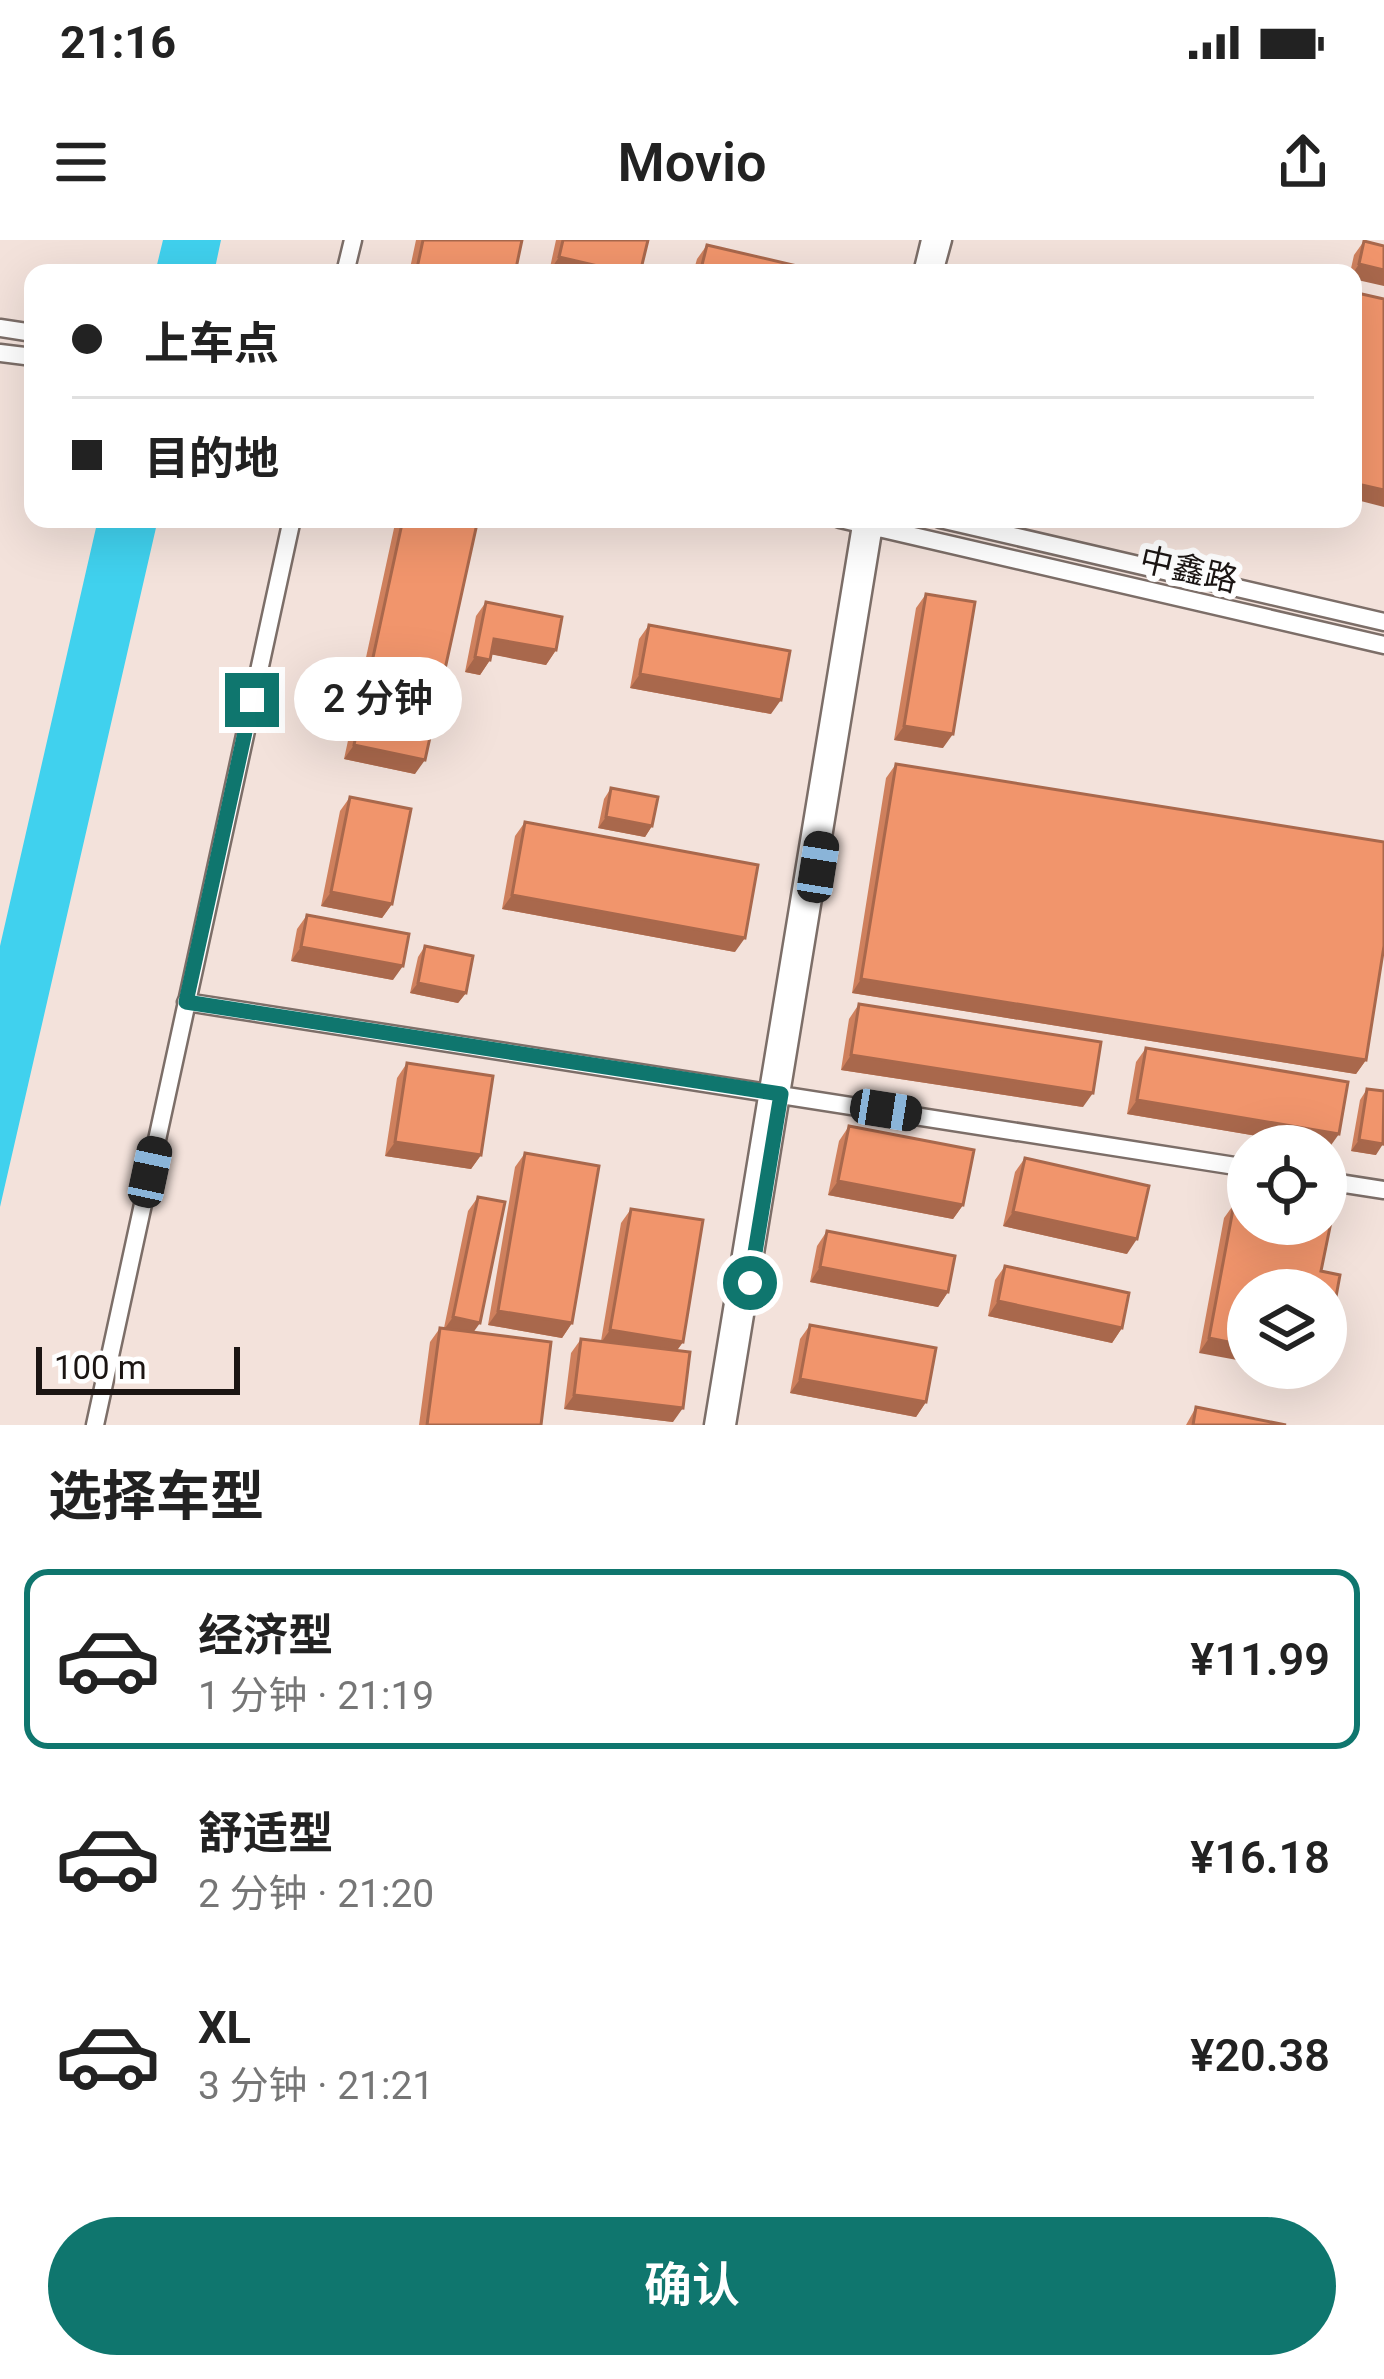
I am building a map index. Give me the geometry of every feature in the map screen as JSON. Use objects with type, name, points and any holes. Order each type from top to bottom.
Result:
[{"type":"street","points":[[95,1425],[290,528]]},
{"type":"street","points":[[713,1425],[774,1092],[867,528]]},
{"type":"street","name":"中鑫路","points":[[893,528],[1384,645]]},
{"type":"street","name":"中鑫路","points":[[979,528],[1384,622]]},
{"type":"street","points":[[186,1002],[1227,1165]]},
{"type":"street","points":[[727,1425],[774,1092]]},
{"type":"street","points":[[1347,1184],[1384,1190]]},
{"type":"water","points":[[163,240],[221,240],[216,264],[157,264]]},
{"type":"water","points":[[96,528],[156,528],[0,1207],[0,946]]},
{"type":"building","points":[[423,240],[522,240],[517,264],[418,264]]},
{"type":"building","points":[[563,240],[648,240],[642,264],[589,264],[559,257]]},
{"type":"building","points":[[1364,241],[1384,246],[1384,270],[1359,264]]},
{"type":"building","points":[[707,245],[788,264],[702,264]]},
{"type":"building","points":[[1362,294],[1384,299],[1384,490],[1362,485]]},
{"type":"building","points":[[401,528],[476,528],[425,760],[354,745]]},
{"type":"building","points":[[926,594],[975,602],[953,734],[904,726]]},
{"type":"building","points":[[486,602],[562,617],[556,650],[494,639],[490,660],[475,657]]},
{"type":"building","points":[[649,625],[790,651],[781,700],[640,674]]},
{"type":"building","points":[[896,764],[1384,842],[1384,946],[1366,1060],[861,979]]},
{"type":"building","points":[[611,788],[658,797],[652,826],[606,817]]},
{"type":"building","points":[[350,797],[411,809],[392,904],[331,892]]},
{"type":"building","points":[[525,822],[758,865],[745,938],[512,895]]},
{"type":"building","points":[[307,915],[409,934],[403,966],[301,947]]},
{"type":"building","points":[[425,946],[473,956],[466,993],[418,983]]},
{"type":"building","points":[[859,1004],[1101,1042],[1093,1093],[851,1055]]},
{"type":"building","points":[[1146,1048],[1348,1082],[1341,1125],[1286,1125],[1137,1100]]},
{"type":"building","points":[[407,1063],[493,1076],[481,1155],[395,1142]]},
{"type":"building","points":[[1367,1089],[1384,1091],[1383,1144],[1359,1140]]},
{"type":"building","points":[[849,1126],[974,1150],[963,1205],[838,1181]]},
{"type":"building","points":[[525,1153],[599,1166],[572,1323],[498,1311]]},
{"type":"building","points":[[1025,1158],[1149,1186],[1137,1239],[1013,1212]]},
{"type":"building","points":[[478,1197],[505,1202],[480,1323],[453,1317]]},
{"type":"building","points":[[631,1209],[703,1220],[683,1342],[610,1330]]},
{"type":"building","points":[[827,1231],[955,1256],[948,1292],[820,1267]]},
{"type":"building","points":[[1227,1242],[1326,1245],[1321,1269],[1227,1269],[1227,1342],[1209,1338]]},
{"type":"building","points":[[1005,1266],[1129,1293],[1122,1328],[998,1301]]},
{"type":"building","points":[[810,1325],[936,1348],[926,1402],[800,1379]]},
{"type":"building","points":[[440,1328],[551,1342],[541,1425],[427,1425]]},
{"type":"building","points":[[581,1339],[690,1352],[683,1408],[574,1395]]},
{"type":"building","points":[[1196,1407],[1286,1425],[1193,1425]]},
{"type":"route","points":[[252,700],[186,1002],[781,1094],[750,1283]]}]
